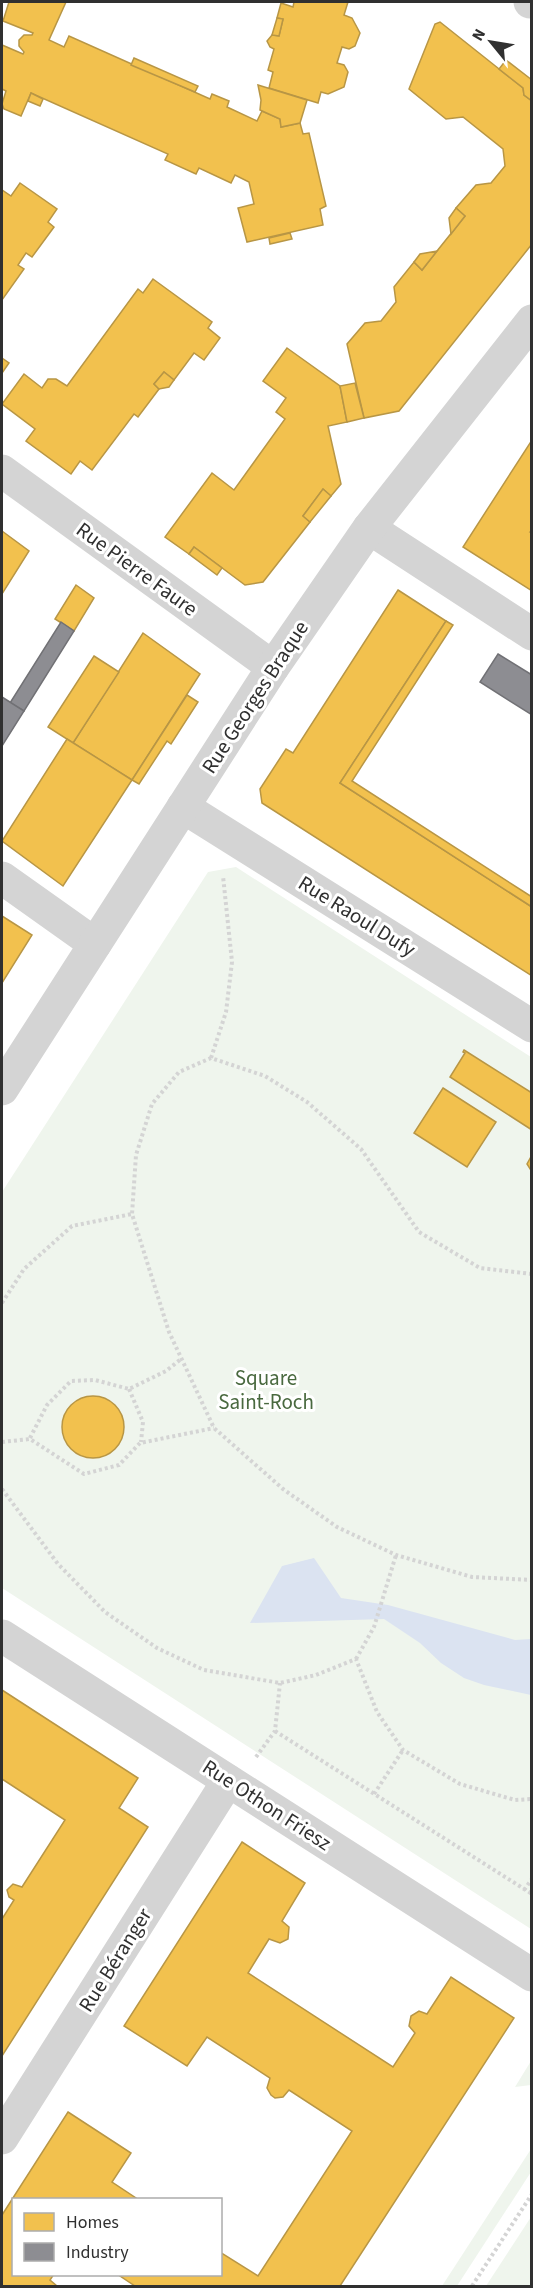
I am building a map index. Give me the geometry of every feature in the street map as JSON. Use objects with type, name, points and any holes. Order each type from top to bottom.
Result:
[{"type":"street","name":"Rue Georges Braque","points":[[2,1089],[273,667],[369,528],[531,321]]},
{"type":"street","name":"Rue Pierre Faure","points":[[2,471],[273,667]]},
{"type":"street","points":[[369,528],[531,634]]},
{"type":"street","name":"Rue Raoul Dufy","points":[[183,807],[531,1026]]},
{"type":"street","points":[[2,878],[95,944]]},
{"type":"street","name":"Rue Othon Friesz","points":[[2,1636],[531,1975]]},
{"type":"street","name":"Rue Béranger","points":[[2,2139],[232,1784]]},
{"type":"path","points":[[212,1058],[226,1012],[232,962],[220,830]]},
{"type":"path","points":[[531,1275],[480,1268],[419,1232],[361,1149],[307,1102],[265,1076],[212,1058],[179,1072],[152,1104],[136,1155],[132,1214],[169,1332],[214,1428],[283,1489],[337,1527],[396,1555],[472,1577],[531,1580]]},
{"type":"path","points":[[2,1303],[24,1269],[72,1226],[132,1214]]},
{"type":"path","points":[[30,1439],[47,1405],[71,1381],[95,1380],[129,1389],[166,1371],[181,1359]]},
{"type":"path","points":[[129,1389],[143,1422],[140,1443]]},
{"type":"path","points":[[2,1442],[30,1439],[84,1474],[119,1465],[140,1443],[214,1428]]},
{"type":"path","points":[[2,1489],[58,1564],[105,1612],[157,1648],[204,1670],[280,1683],[316,1675],[356,1659],[374,1627],[396,1555]]},
{"type":"path","points":[[356,1659],[377,1712],[403,1750],[460,1784],[515,1800],[531,1799]]},
{"type":"path","points":[[232,1784],[275,1731],[280,1683]]},
{"type":"path","points":[[275,1731],[531,1894]]},
{"type":"path","points":[[374,1794],[403,1750]]},
{"type":"path","points":[[524,1890],[531,1879]]},
{"type":"path","points":[[472,2286],[531,2194]]},
{"type":"green space","name":"Square Saint-Roch","points":[[236,867],[531,1057],[531,1929],[2,1588],[2,1192],[208,872]]},
{"type":"green space","points":[[531,2061],[531,2085],[515,2087]]},
{"type":"green space","points":[[531,2149],[531,2172],[457,2286],[442,2286]]},
{"type":"green space","points":[[531,2217],[531,2286],[486,2286]]},
{"type":"shaded area","points":[[314,1558],[341,1598],[388,1605],[515,1640],[531,1639],[531,1695],[484,1685],[464,1678],[441,1663],[420,1643],[384,1619],[250,1623],[282,1566]]},
{"type":"building: Homes","points":[[9,2],[66,2],[49,40],[64,47],[69,36],[210,99],[212,94],[229,101],[227,107],[257,121],[262,111],[280,119],[281,127],[300,123],[303,134],[309,133],[326,206],[320,209],[323,225],[247,242],[238,208],[254,204],[249,182],[235,175],[231,183],[199,168],[196,174],[165,160],[168,154],[31,93],[21,116],[4,109],[2,104],[6,91],[2,89],[2,45],[23,54],[19,40],[24,35],[33,33],[3,21]]},
{"type":"building: Homes","points":[[294,2],[348,2],[344,15],[352,18],[360,33],[355,46],[349,49],[342,47],[337,63],[344,65],[348,72],[344,87],[328,94],[321,92],[318,103],[269,88],[273,72],[268,70],[274,49],[267,41],[272,35],[279,36],[283,19],[277,18],[281,3],[293,7]]},
{"type":"building: Homes","points":[[277,18],[283,19],[279,36],[272,35]]},
{"type":"building: Homes","points":[[440,22],[523,88],[524,95],[532,101],[532,244],[399,411],[364,418],[347,344],[365,323],[381,321],[396,302],[394,287],[414,262],[422,270],[465,216],[456,208],[476,185],[491,183],[505,166],[503,149],[463,117],[446,119],[409,89],[435,24]]},
{"type":"building: Homes","points":[[134,58],[198,86],[195,92],[131,65]]},
{"type":"building: Homes","points":[[506,60],[532,80],[532,101],[524,95],[523,88],[499,69]]},
{"type":"building: Homes","points":[[258,85],[307,100],[300,123],[281,127],[280,119],[260,110]]},
{"type":"building: Homes","points":[[31,93],[43,99],[40,106],[28,101]]},
{"type":"building: Homes","points":[[20,183],[57,209],[48,222],[54,227],[32,257],[26,253],[18,265],[24,269],[2,300],[2,190],[11,196]]},
{"type":"building: Homes","points":[[456,208],[465,216],[451,234],[449,218]]},
{"type":"building: Homes","points":[[290,233],[292,239],[270,244],[269,238]]},
{"type":"building: Homes","points":[[437,251],[422,270],[414,262],[420,254]]},
{"type":"building: Homes","points":[[153,279],[212,322],[208,328],[220,338],[204,360],[194,353],[174,380],[164,372],[154,384],[159,389],[138,417],[134,414],[92,470],[80,461],[71,474],[26,441],[35,429],[2,404],[24,374],[42,388],[48,379],[56,379],[67,386],[138,289],[143,293]]},
{"type":"building: Homes","points":[[287,348],[340,386],[347,422],[328,426],[341,484],[331,496],[323,489],[303,516],[310,522],[263,582],[245,585],[194,547],[189,554],[165,537],[212,473],[234,490],[285,419],[276,412],[286,398],[263,381]]},
{"type":"building: Homes","points":[[2,358],[9,363],[2,373]]},
{"type":"building: Homes","points":[[164,372],[174,380],[169,387],[159,389],[154,384]]},
{"type":"building: Homes","points":[[355,383],[364,418],[347,422],[340,386]]},
{"type":"building: Homes","points":[[532,440],[532,530],[530,532],[532,533],[532,591],[463,547]]},
{"type":"building: Homes","points":[[323,489],[331,496],[310,522],[303,516]]},
{"type":"building: Homes","points":[[2,531],[29,551],[2,594]]},
{"type":"building: Homes","points":[[194,547],[222,568],[217,575],[189,554]]},
{"type":"building: Homes","points":[[76,585],[94,598],[74,631],[55,619]]},
{"type":"building: Homes","points":[[398,590],[446,621],[340,783],[532,907],[532,976],[262,803],[260,789],[286,749],[293,753]]},
{"type":"building: Homes","points":[[446,621],[453,625],[352,781],[532,897],[532,907],[340,783]]},
{"type":"building: Homes","points":[[143,633],[200,674],[132,780],[73,743]]},
{"type":"building: Homes","points":[[94,656],[119,672],[73,743],[48,727]]},
{"type":"building: Homes","points":[[187,695],[198,702],[171,744],[167,741],[139,784],[132,780]]},
{"type":"building: Homes","points":[[67,739],[132,780],[63,886],[2,841]]},
{"type":"building: Homes","points":[[2,916],[32,935],[2,983]]},
{"type":"building: Homes","points":[[464,1050],[532,1093],[532,1130],[450,1077],[465,1053]]},
{"type":"building: Homes","points":[[443,1088],[496,1122],[467,1167],[414,1133]]},
{"type":"building: Homes","points":[[532,1155],[532,1172],[527,1164]]},
{"type":"building: Homes","points":[[93,1396],[105,1398],[115,1405],[122,1415],[124,1427],[122,1439],[115,1449],[105,1456],[93,1458],[81,1456],[71,1449],[64,1439],[62,1427],[64,1415],[71,1405],[81,1398]]},
{"type":"building: Homes","points":[[2,1690],[138,1778],[119,1808],[148,1827],[2,2056],[2,1919],[14,1900],[9,1897],[7,1890],[13,1884],[22,1887],[65,1820],[2,1779]]},
{"type":"building: Homes","points":[[242,1842],[305,1883],[282,1921],[289,1927],[288,1939],[280,1943],[269,1939],[248,1973],[393,2067],[415,2033],[409,2026],[411,2016],[419,2011],[427,2014],[451,1977],[514,2018],[340,2286],[135,2286],[120,2276],[222,2276],[222,2253],[258,2276],[352,2131],[289,2090],[283,2097],[275,2098],[267,2088],[270,2078],[207,2037],[187,2066],[124,2026]]},
{"type":"building: Homes","points":[[68,2112],[131,2153],[112,2182],[136,2198],[13,2198]]},
{"type":"building: Homes","points":[[12,2199],[12,2276],[53,2276],[50,2280],[57,2286],[2,2286],[2,2215]]},
{"type":"building: Industry","points":[[61,622],[74,631],[24,711],[10,703]]},
{"type":"building: Industry","points":[[498,654],[532,675],[532,715],[480,682]]},
{"type":"building: Industry","points":[[2,697],[24,711],[2,746]]}]
